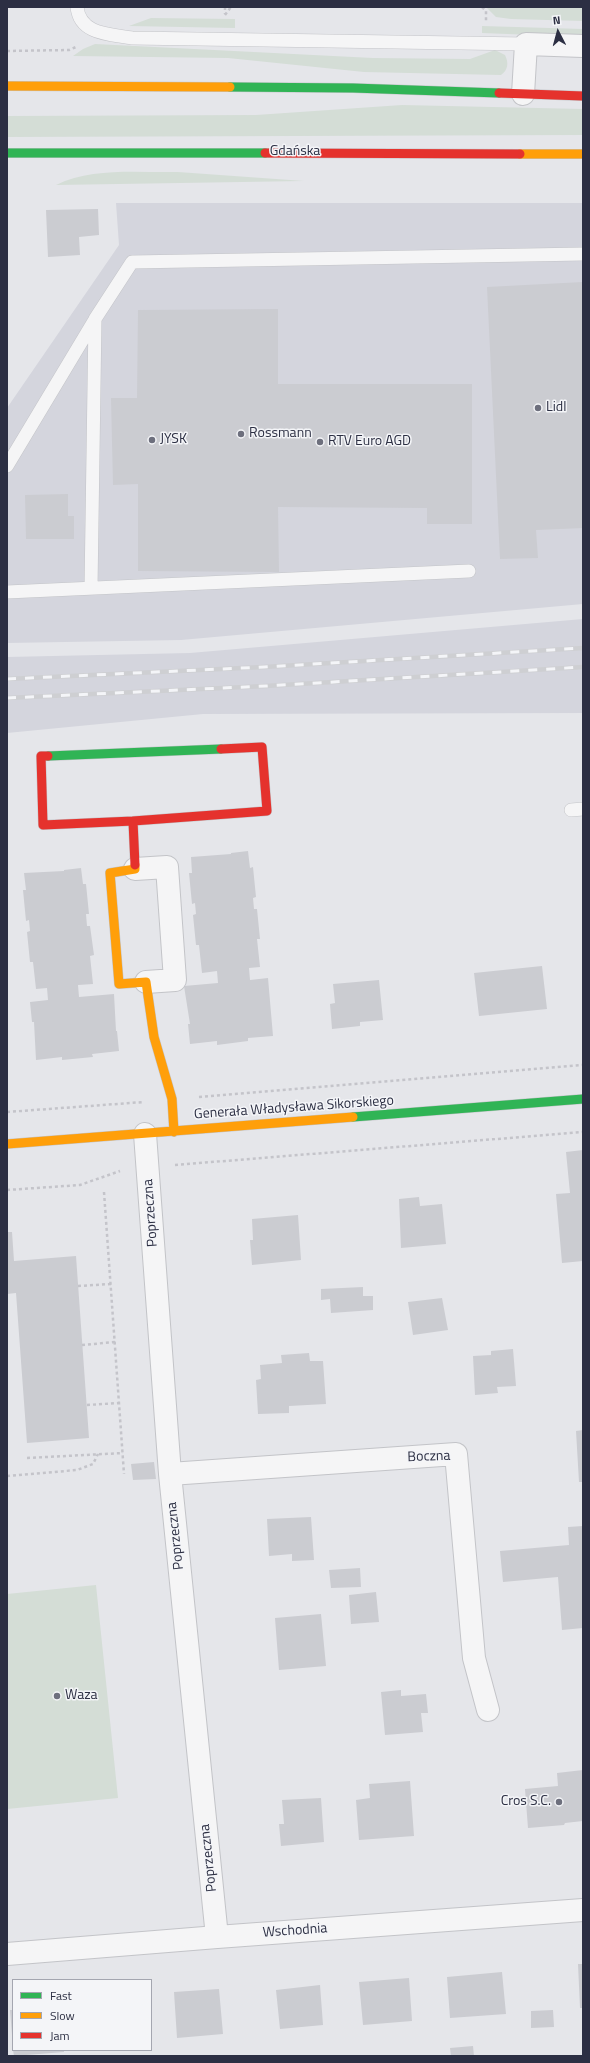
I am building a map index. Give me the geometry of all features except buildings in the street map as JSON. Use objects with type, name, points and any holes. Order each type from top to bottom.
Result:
[{"type":"street","points":[[523,94],[526,44],[583,46]]},
{"type":"street","points":[[7,86],[246,86],[583,96]]},
{"type":"street","name":"Gdańska","points":[[7,153],[583,154]]},
{"type":"street","points":[[262,746],[267,811],[133,821],[43,825],[41,756],[262,746]]},
{"type":"street","points":[[133,821],[136,869]]},
{"type":"street","points":[[167,867],[175,980],[119,984],[110,873],[136,869],[167,867]]},
{"type":"street","points":[[146,982],[154,1037],[172,1099],[174,1132]]},
{"type":"street","name":"Generała Władysława Sikorskiego","points":[[7,1144],[583,1099]]},
{"type":"street","name":"Poprzeczna","points":[[145,1134],[170,1474],[217,1937]]},
{"type":"street","name":"Boczna","points":[[170,1474],[456,1454],[474,1658],[488,1710]]},
{"type":"street","name":"Wschodnia","points":[[7,1954],[583,1910]]},
{"type":"lane","points":[[77,7],[82,23],[89,30],[132,38],[526,44]]},
{"type":"lane","points":[[7,466],[95,319],[132,262],[583,254]]},
{"type":"lane","points":[[91,588],[95,319]]},
{"type":"lane","points":[[7,592],[469,571]]},
{"type":"path","points":[[225,7],[225,15],[231,7]]},
{"type":"path","points":[[7,1112],[583,1065]]},
{"type":"path","points":[[7,1190],[80,1185],[114,1173],[148,1168],[583,1132]]},
{"type":"path","points":[[104,1192],[124,1474]]},
{"type":"path","points":[[78,1286],[111,1284]]},
{"type":"path","points":[[82,1345],[115,1342]]},
{"type":"path","points":[[87,1405],[119,1403]]},
{"type":"path","points":[[27,1458],[123,1453]]},
{"type":"path","points":[[7,1476],[77,1470],[93,1464],[98,1454]]},
{"type":"shaded area","points":[[486,7],[583,7],[583,21],[511,19],[496,17]]},
{"type":"shaded area","points":[[151,18],[235,19],[235,28],[129,26]]},
{"type":"shaded area","points":[[482,26],[583,29],[583,37],[482,33]]},
{"type":"shaded area","points":[[95,44],[373,58],[470,59],[495,50],[505,55],[507,64],[505,71],[501,75],[364,72],[228,58],[73,56],[83,49]]},
{"type":"shaded area","points":[[402,105],[583,109],[583,135],[7,137],[7,116],[256,115]]},
{"type":"shaded area","points":[[178,172],[304,181],[56,185],[70,179],[100,173]]},
{"type":"shaded area","points":[[116,203],[583,203],[583,604],[181,640],[7,643],[7,408],[119,245]]},
{"type":"shaded area","points":[[583,619],[583,713],[203,714],[7,733],[7,657],[190,653]]},
{"type":"shaded area","name":"Waza","points":[[96,1585],[118,1798],[7,1809],[7,1594]]},
{"type":"railway","points":[[7,679],[264,667],[583,648]]},
{"type":"railway","points":[[7,698],[266,686],[583,667]]},
{"type":"traffic: fast","points":[[230,87],[353,88],[499,93]]},
{"type":"traffic: fast","points":[[7,153],[265,153]]},
{"type":"traffic: fast","points":[[48,756],[221,749]]},
{"type":"traffic: fast","points":[[353,1117],[583,1099]]},
{"type":"traffic: slow","points":[[7,86],[230,87]]},
{"type":"traffic: slow","points":[[520,154],[583,154]]},
{"type":"traffic: slow","points":[[135,865],[135,869],[110,873],[119,984],[146,982],[154,1037],[172,1099],[174,1132]]},
{"type":"traffic: slow","points":[[7,1144],[353,1117]]},
{"type":"traffic: jam","points":[[499,93],[583,96]]},
{"type":"traffic: jam","points":[[265,153],[520,154]]},
{"type":"traffic: jam","points":[[133,821],[267,811],[262,747],[221,749]]},
{"type":"traffic: jam","points":[[48,756],[41,756],[43,825],[133,821],[135,865]]},
{"type":"place","name":"Lidl","points":[[538,408]]},
{"type":"place","name":"Rossmann","points":[[241,434]]},
{"type":"place","name":"JYSK","points":[[152,440]]},
{"type":"place","name":"RTV Euro AGD","points":[[320,442]]},
{"type":"place","name":"Waza","points":[[57,1696]]},
{"type":"place","name":"Cros S.C.","points":[[559,1802]]}]
